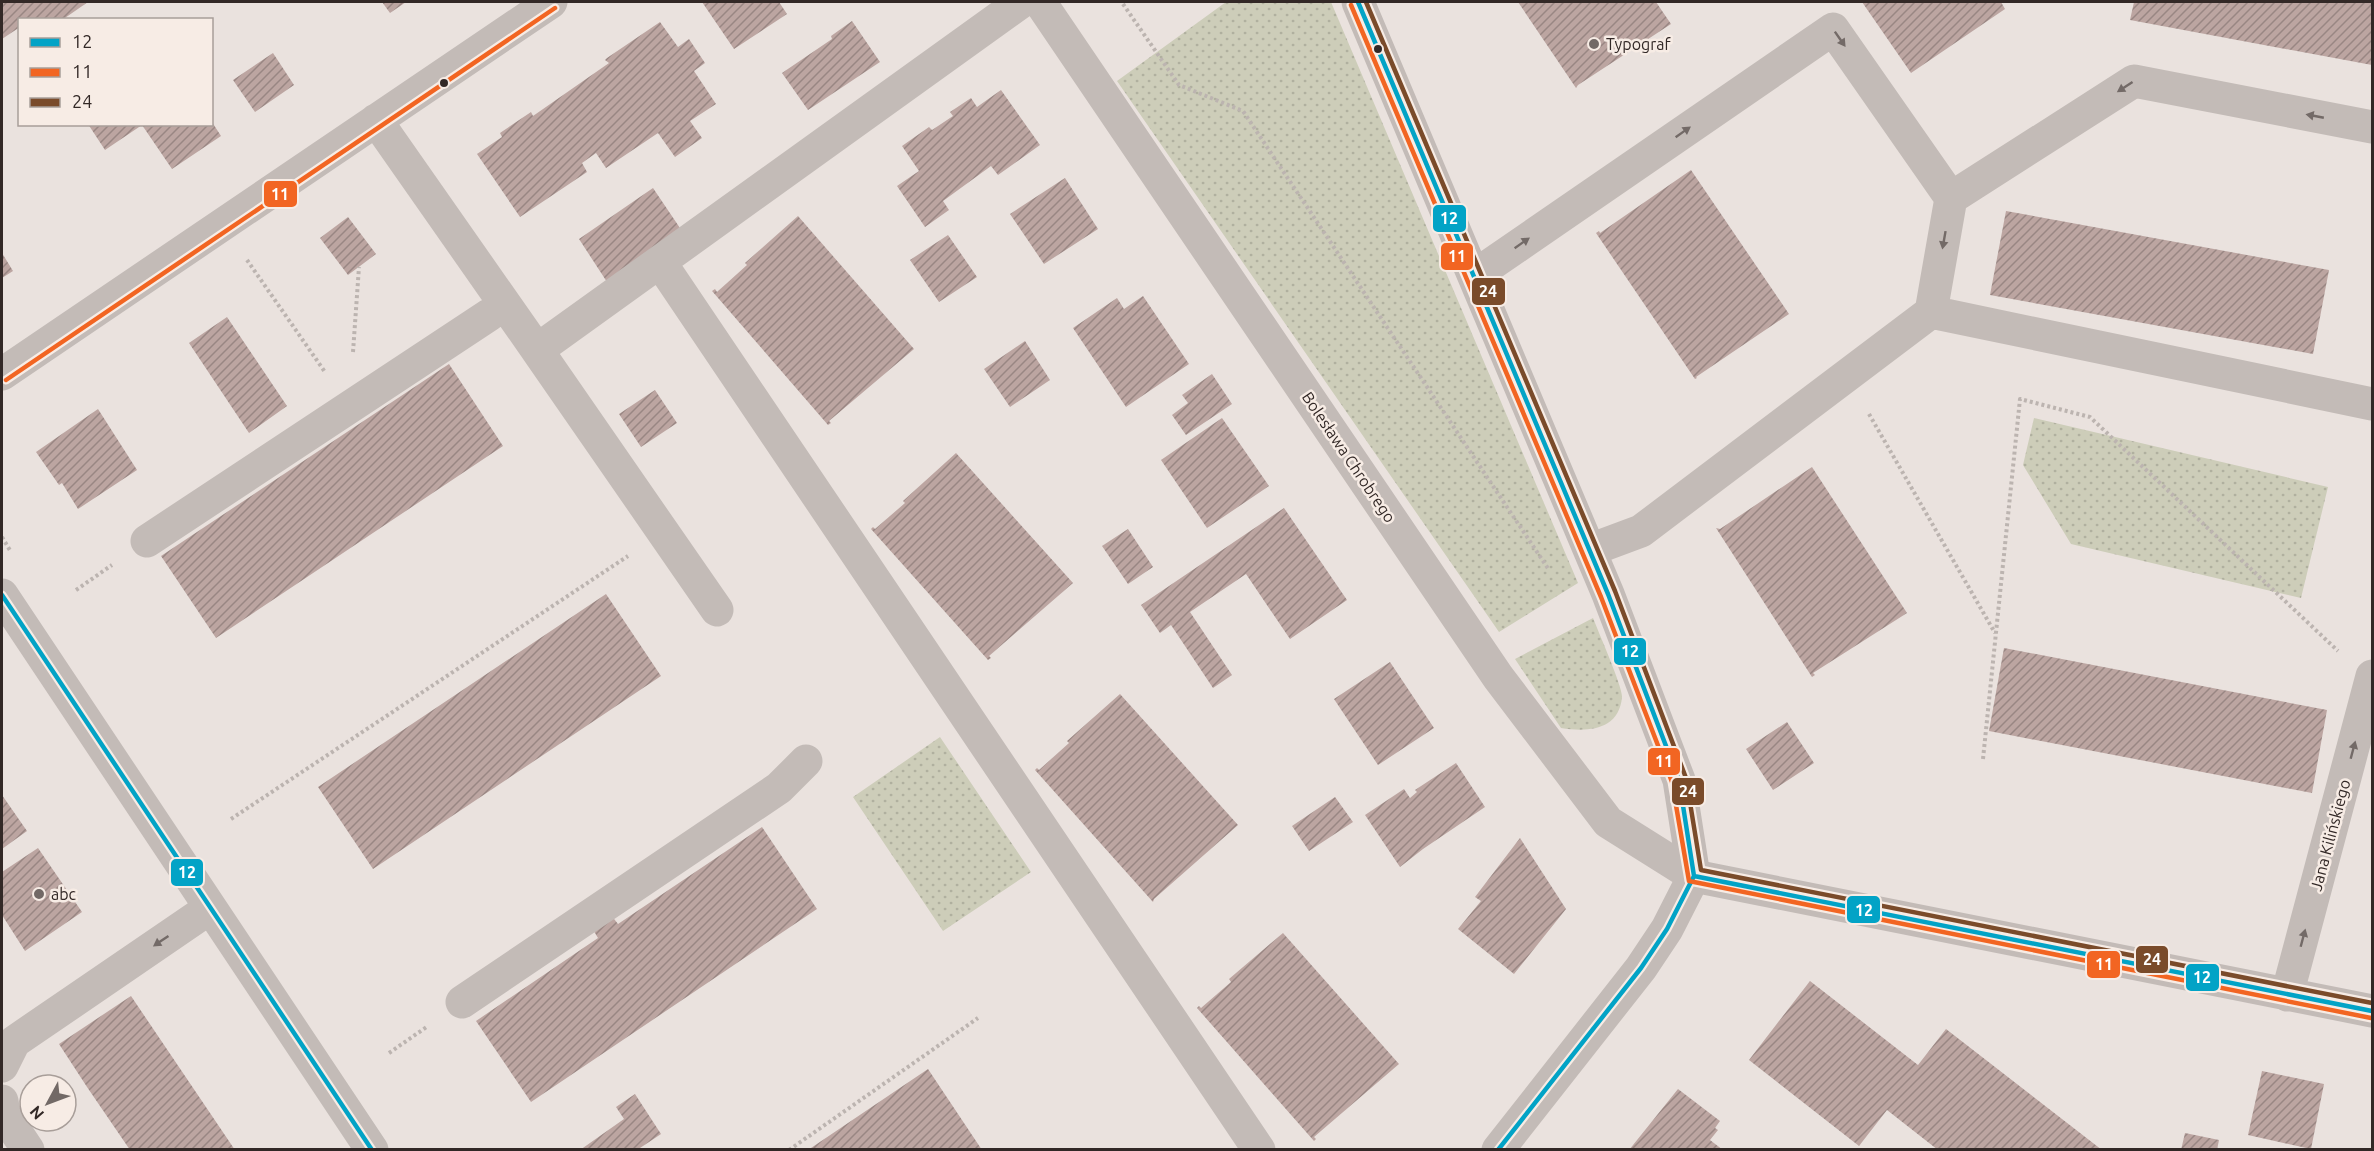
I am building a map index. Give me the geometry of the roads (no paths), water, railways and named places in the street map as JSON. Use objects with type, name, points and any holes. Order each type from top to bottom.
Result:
[{"type":"street","points":[[2,374],[551,2]]},
{"type":"street","points":[[537,350],[1022,2]]},
{"type":"street","name":"Bolesława Chrobrego","points":[[1040,2],[1498,677],[1608,822],[1694,876]]},
{"type":"street","points":[[1358,2],[1590,550],[1678,780],[1694,876],[1667,929],[1641,968],[1498,1149]]},
{"type":"street","points":[[1474,276],[1833,29],[1951,198],[1931,312],[1641,531],[1590,550]]},
{"type":"street","points":[[1951,198],[2134,81],[2373,127]]},
{"type":"street","points":[[376,120],[717,610]]},
{"type":"street","points":[[660,262],[1259,1149]]},
{"type":"street","points":[[1931,312],[2373,404]]},
{"type":"street","points":[[147,541],[489,315]]},
{"type":"street","points":[[2,595],[372,1149]]},
{"type":"street","name":"Jana Kilińskiego","points":[[2288,995],[2372,679]]},
{"type":"street","points":[[462,1002],[779,788],[806,761]]},
{"type":"street","points":[[1694,876],[2373,1011]]},
{"type":"street","points":[[2,1066],[14,1042],[210,908]]},
{"type":"street","points":[[2,1101],[4,1114],[28,1149]]},
{"type":"place","name":"Typograf","points":[[1594,44]]},
{"type":"place","name":"abc","points":[[39,894]]}]
